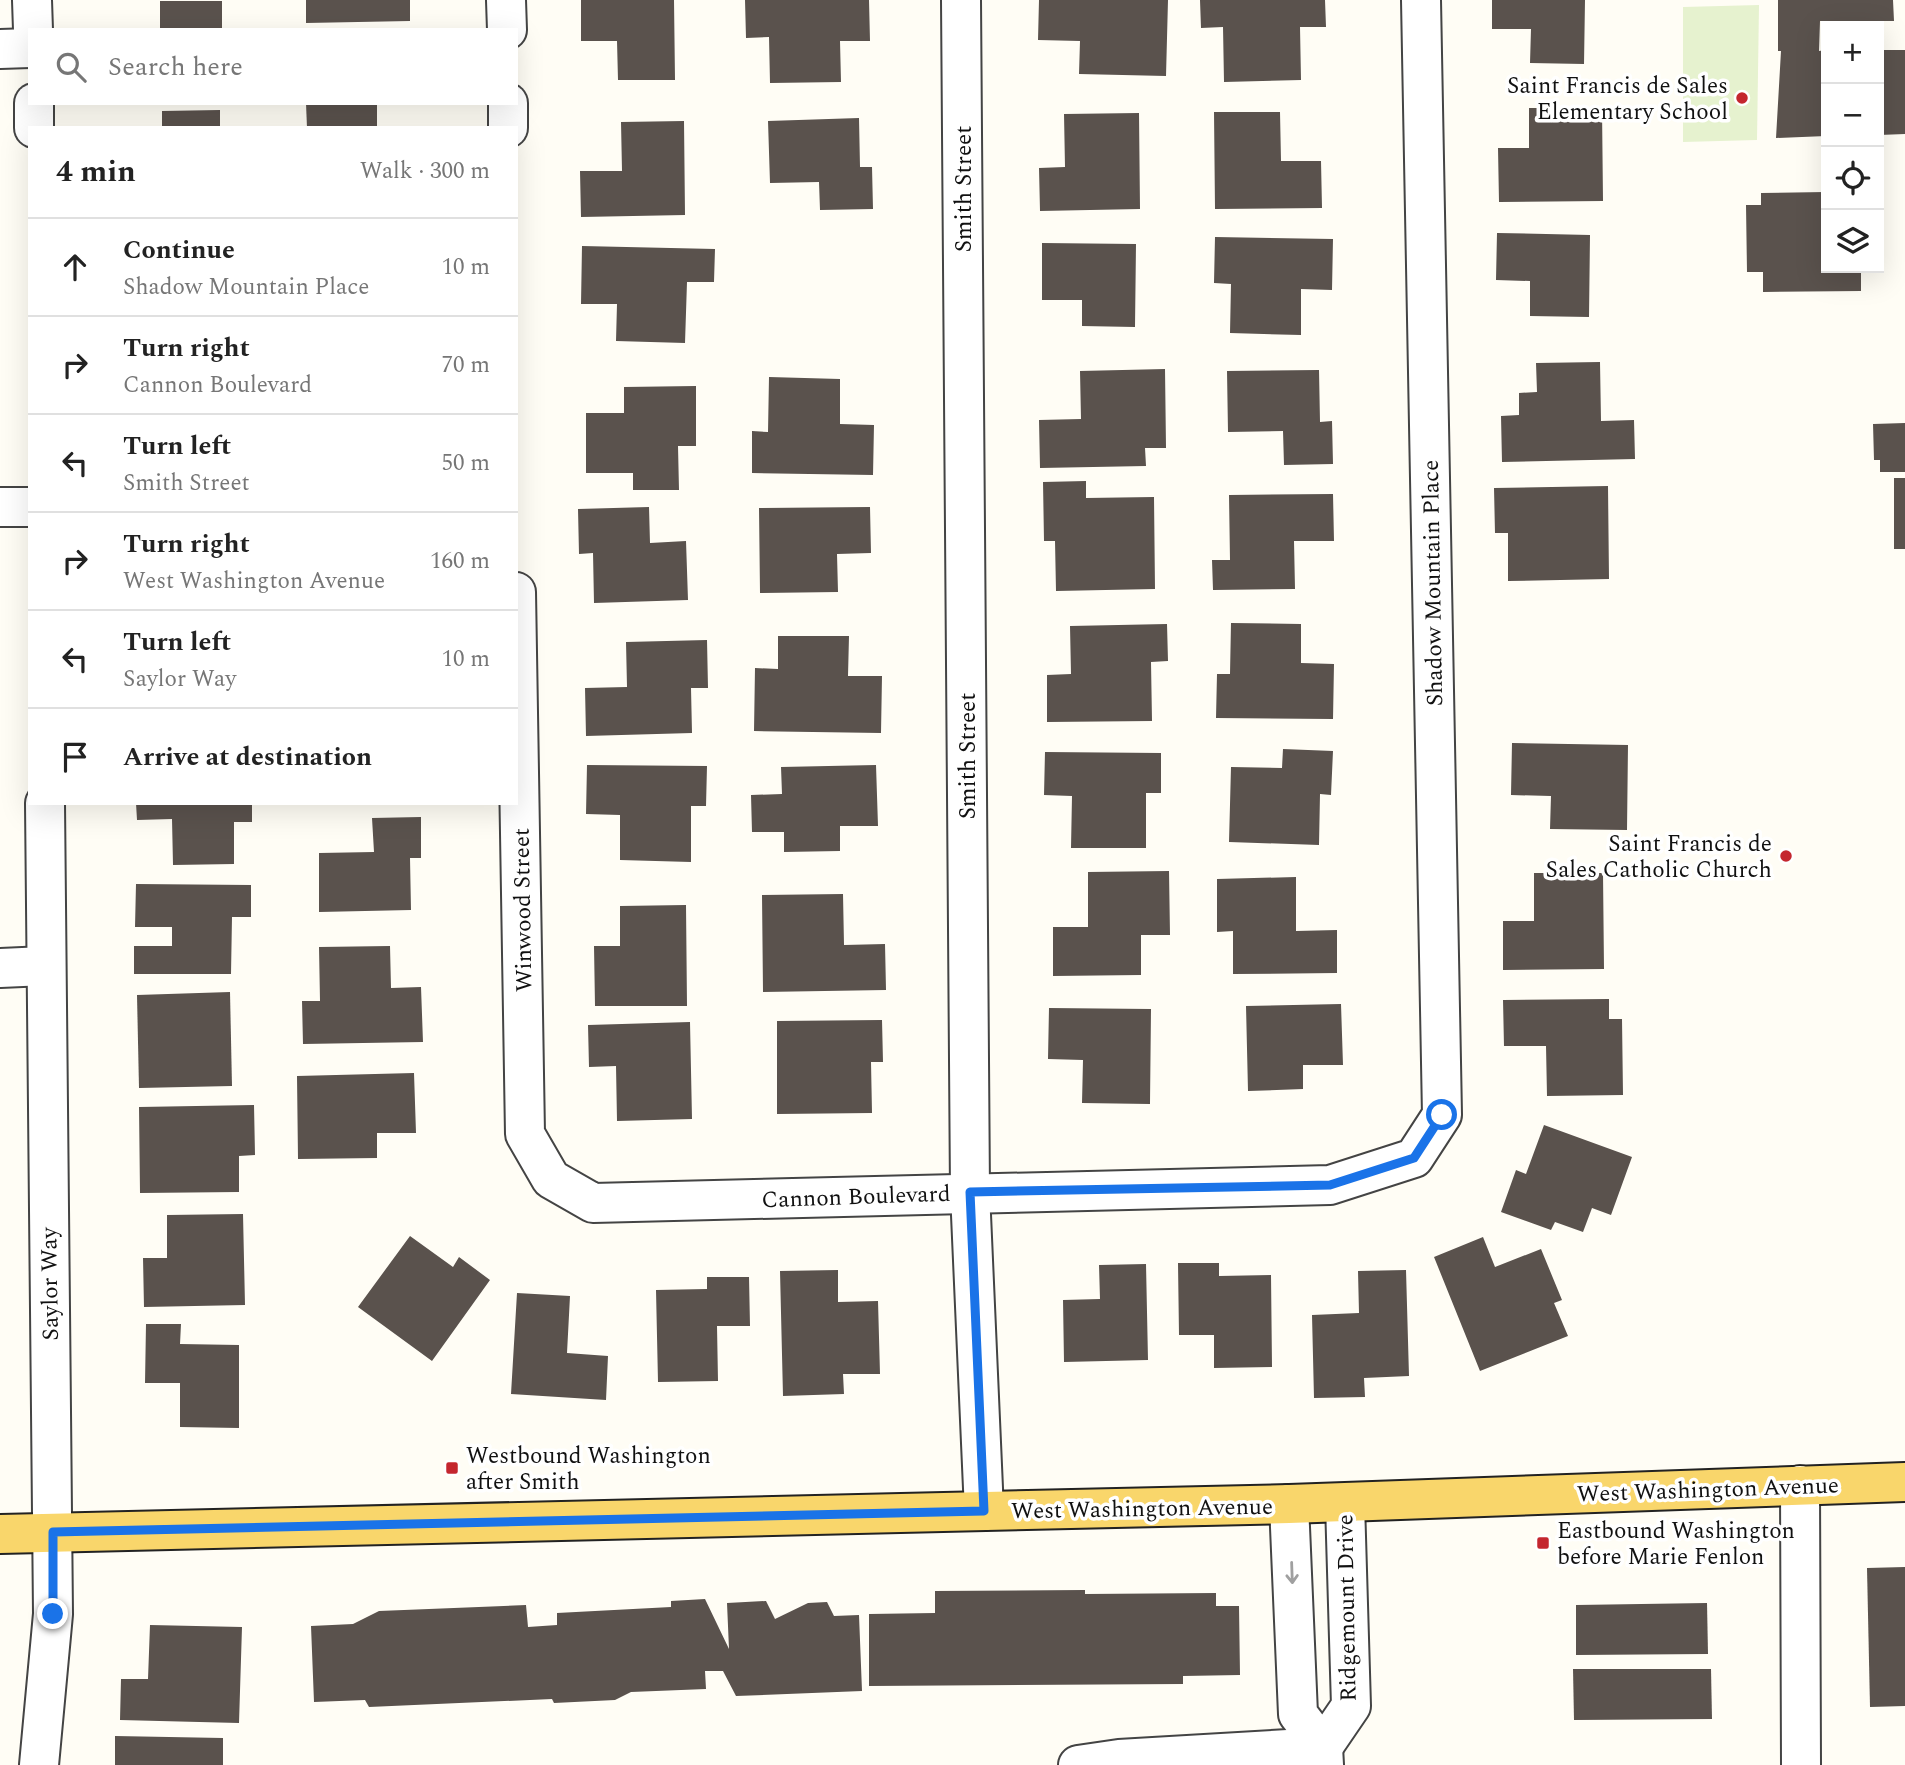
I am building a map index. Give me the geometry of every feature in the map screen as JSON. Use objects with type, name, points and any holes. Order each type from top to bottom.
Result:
[{"type":"main road","name":"West Washington Avenue","points":[[0,1534],[1345,1503],[1905,1482]]},
{"type":"street","points":[[32,0],[33,28]]},
{"type":"street","points":[[506,0],[507,28]]},
{"type":"street","name":"Smith Street","points":[[961,0],[970,1192],[984,1511]]},
{"type":"street","name":"Shadow Mountain Place","points":[[1414,1158],[1442,1115],[1422,0]]},
{"type":"street","points":[[0,49],[28,48]]},
{"type":"street","points":[[34,105],[34,126]]},
{"type":"street","points":[[508,105],[508,126]]},
{"type":"street","points":[[0,507],[28,506]]},
{"type":"street","name":"Winwood Street","points":[[518,712],[525,1134],[551,1179]]},
{"type":"street","name":"Saylor Way","points":[[39,1765],[53,1614],[45,805]]},
{"type":"street","points":[[0,968],[45,967]]},
{"type":"street","name":"Cannon Boulevard","points":[[551,1179],[593,1203],[1330,1185],[1414,1158]]},
{"type":"street","points":[[1800,1485],[1801,1765]]},
{"type":"street","name":"Ridgemount Drive","points":[[1324,1756],[1351,1706],[1345,1503]]},
{"type":"street","points":[[1289,1504],[1298,1714],[1324,1756]]},
{"type":"street","points":[[1078,1765],[1119,1759],[1324,1756]]},
{"type":"green space","points":[[1759,5],[1757,140],[1683,142],[1683,7]]},
{"type":"building","points":[[306,0],[410,0],[410,21],[306,23]]},
{"type":"building","points":[[581,0],[674,0],[675,80],[618,80],[617,41],[581,41]]},
{"type":"building","points":[[745,0],[869,0],[870,41],[840,41],[841,82],[770,83],[769,37],[746,38]]},
{"type":"building","points":[[1039,0],[1168,0],[1166,76],[1079,74],[1080,41],[1038,40]]},
{"type":"building","points":[[1200,0],[1325,0],[1326,27],[1300,27],[1301,80],[1224,82],[1223,27],[1201,28]]},
{"type":"building","points":[[1492,0],[1585,0],[1584,64],[1530,63],[1531,29],[1492,29]]},
{"type":"building","points":[[1778,0],[1893,0],[1894,21],[1820,21],[1821,136],[1776,138],[1781,51],[1778,51]]},
{"type":"building","points":[[160,1],[222,1],[222,28],[160,28]]},
{"type":"building","points":[[1884,50],[1905,50],[1905,134],[1884,135]]},
{"type":"building","points":[[306,105],[377,105],[377,126],[307,126]]},
{"type":"building","points":[[1529,108],[1602,108],[1603,201],[1499,202],[1498,148],[1529,148]]},
{"type":"building","points":[[220,110],[220,126],[162,126],[162,111]]},
{"type":"building","points":[[1214,112],[1280,112],[1281,161],[1321,161],[1322,208],[1215,209]]},
{"type":"building","points":[[1139,113],[1140,209],[1040,211],[1039,168],[1065,167],[1064,114]]},
{"type":"building","points":[[859,118],[860,167],[872,167],[873,209],[820,210],[819,182],[770,183],[768,121]]},
{"type":"building","points":[[684,121],[685,215],[581,217],[580,171],[622,171],[621,122]]},
{"type":"building","points":[[1821,192],[1821,273],[1861,273],[1861,291],[1763,292],[1763,272],[1747,272],[1746,205],[1761,205],[1761,193]]},
{"type":"building","points":[[1497,233],[1590,235],[1589,317],[1530,316],[1530,281],[1496,280]]},
{"type":"building","points":[[1215,237],[1333,239],[1332,290],[1301,289],[1301,335],[1230,333],[1231,284],[1214,283]]},
{"type":"building","points":[[1042,243],[1136,244],[1135,327],[1082,326],[1082,300],[1042,300]]},
{"type":"building","points":[[582,246],[715,249],[714,282],[687,282],[685,343],[616,341],[617,304],[581,304]]},
{"type":"building","points":[[1600,362],[1601,421],[1634,420],[1635,459],[1502,462],[1501,416],[1519,415],[1519,393],[1537,392],[1536,363]]},
{"type":"building","points":[[1165,369],[1166,448],[1145,448],[1146,466],[1040,468],[1039,420],[1081,419],[1080,371]]},
{"type":"building","points":[[1319,370],[1320,422],[1332,421],[1333,464],[1284,465],[1283,431],[1228,432],[1227,371]]},
{"type":"building","points":[[769,377],[840,379],[840,424],[874,425],[873,475],[752,473],[752,431],[768,432]]},
{"type":"building","points":[[696,386],[696,446],[678,446],[679,490],[633,490],[633,473],[586,473],[586,413],[624,413],[624,387]]},
{"type":"building","points":[[1905,423],[1905,472],[1880,472],[1880,460],[1874,460],[1873,424]]},
{"type":"building","points":[[1894,478],[1905,478],[1905,549],[1894,549]]},
{"type":"building","points":[[1086,481],[1086,498],[1154,497],[1155,589],[1056,591],[1055,541],[1044,541],[1043,482]]},
{"type":"building","points":[[1608,486],[1609,579],[1508,581],[1508,533],[1495,533],[1494,488]]},
{"type":"building","points":[[1333,494],[1334,541],[1294,541],[1295,589],[1213,590],[1212,560],[1230,560],[1229,495]]},
{"type":"building","points":[[649,507],[650,543],[686,541],[688,600],[594,603],[593,553],[579,554],[578,509]]},
{"type":"building","points":[[870,507],[871,553],[837,554],[838,592],[760,593],[759,508]]},
{"type":"building","points":[[1231,623],[1301,624],[1301,663],[1334,664],[1333,719],[1216,718],[1217,674],[1230,674]]},
{"type":"building","points":[[1167,624],[1168,661],[1151,662],[1152,721],[1047,722],[1047,675],[1071,674],[1070,626]]},
{"type":"building","points":[[778,636],[849,636],[848,676],[882,676],[881,733],[754,731],[755,668],[778,669]]},
{"type":"building","points":[[707,640],[708,688],[691,688],[692,733],[586,736],[585,688],[627,687],[626,642]]},
{"type":"building","points":[[1512,743],[1628,745],[1627,830],[1550,829],[1551,796],[1511,795]]},
{"type":"building","points":[[1283,749],[1333,751],[1331,795],[1320,794],[1319,845],[1229,842],[1231,767],[1282,768]]},
{"type":"building","points":[[1045,752],[1161,753],[1161,793],[1146,793],[1146,848],[1071,848],[1072,796],[1044,795]]},
{"type":"building","points":[[587,765],[707,766],[706,806],[691,806],[691,862],[620,860],[620,815],[586,814]]},
{"type":"building","points":[[876,765],[878,826],[840,826],[840,851],[784,852],[784,832],[752,832],[751,795],[782,794],[781,767]]},
{"type":"building","points":[[136,805],[252,805],[252,822],[234,822],[234,864],[173,865],[172,819],[137,820]]},
{"type":"building","points":[[421,817],[421,858],[410,858],[411,910],[319,912],[319,853],[374,852],[372,818]]},
{"type":"building","points":[[1169,871],[1170,935],[1141,935],[1141,975],[1053,976],[1053,927],[1088,927],[1088,872]]},
{"type":"building","points":[[1534,873],[1603,873],[1604,969],[1503,970],[1503,921],[1534,921]]},
{"type":"building","points":[[1296,877],[1296,931],[1337,930],[1337,973],[1233,974],[1233,931],[1217,932],[1217,879]]},
{"type":"building","points":[[136,884],[251,885],[251,917],[232,917],[231,974],[134,974],[134,946],[172,946],[172,927],[135,927]]},
{"type":"building","points":[[843,894],[844,945],[885,944],[886,990],[763,992],[762,895]]},
{"type":"building","points":[[686,905],[687,1006],[595,1006],[594,946],[620,946],[620,906]]},
{"type":"building","points":[[390,946],[391,988],[421,987],[423,1042],[303,1044],[302,1001],[320,1001],[319,947]]},
{"type":"building","points":[[230,992],[232,1086],[139,1088],[137,995]]},
{"type":"building","points":[[1609,999],[1609,1019],[1622,1019],[1623,1095],[1547,1096],[1546,1046],[1504,1046],[1503,1000]]},
{"type":"building","points":[[1341,1004],[1343,1065],[1303,1065],[1303,1089],[1248,1091],[1246,1006]]},
{"type":"building","points":[[1049,1008],[1151,1009],[1150,1104],[1082,1103],[1083,1060],[1048,1059]]},
{"type":"building","points":[[882,1020],[883,1062],[871,1062],[872,1113],[777,1114],[777,1021]]},
{"type":"building","points":[[690,1022],[692,1119],[617,1121],[616,1066],[589,1067],[588,1025]]},
{"type":"building","points":[[414,1073],[416,1133],[377,1133],[377,1158],[298,1159],[297,1076]]},
{"type":"building","points":[[254,1105],[255,1155],[239,1156],[239,1192],[140,1193],[139,1107]]},
{"type":"building","points":[[1544,1125],[1632,1157],[1611,1215],[1592,1208],[1583,1232],[1555,1222],[1551,1230],[1501,1212],[1516,1170],[1526,1174]]},
{"type":"building","points":[[243,1214],[245,1305],[144,1307],[143,1258],[167,1258],[167,1215]]},
{"type":"building","points":[[410,1236],[453,1267],[459,1257],[490,1280],[432,1361],[358,1307]]},
{"type":"building","points":[[1483,1237],[1495,1267],[1541,1249],[1562,1300],[1554,1303],[1568,1336],[1480,1371],[1434,1257]]},
{"type":"building","points":[[1178,1263],[1219,1263],[1219,1276],[1271,1275],[1272,1367],[1214,1368],[1214,1335],[1179,1335]]},
{"type":"building","points":[[1146,1264],[1148,1360],[1064,1362],[1063,1300],[1100,1299],[1099,1265]]},
{"type":"building","points":[[838,1270],[838,1302],[878,1301],[880,1374],[843,1374],[844,1394],[783,1396],[780,1271]]},
{"type":"building","points":[[1406,1270],[1409,1376],[1364,1378],[1365,1397],[1314,1398],[1312,1315],[1359,1313],[1358,1271]]},
{"type":"building","points":[[707,1277],[749,1277],[750,1326],[717,1326],[718,1381],[658,1382],[656,1290],[707,1289]]},
{"type":"building","points":[[517,1293],[570,1296],[567,1353],[608,1356],[606,1400],[511,1394]]},
{"type":"building","points":[[146,1324],[181,1324],[180,1344],[239,1345],[239,1428],[180,1427],[180,1383],[145,1383]]},
{"type":"building","points":[[1905,1567],[1905,1706],[1870,1707],[1867,1568]]},
{"type":"building","points":[[1085,1590],[1085,1594],[1216,1593],[1216,1606],[1239,1606],[1240,1675],[1183,1676],[1183,1684],[869,1686],[869,1614],[935,1613],[935,1591]]},
{"type":"building","points":[[705,1599],[729,1649],[727,1603],[766,1601],[775,1619],[808,1603],[827,1602],[834,1616],[859,1615],[862,1691],[736,1696],[723,1671],[705,1671],[706,1689],[631,1692],[615,1700],[554,1703],[552,1699],[369,1707],[365,1700],[314,1702],[311,1626],[353,1624],[379,1611],[526,1605],[528,1627],[557,1625],[557,1613],[671,1607],[671,1601]]},
{"type":"building","points":[[1707,1603],[1708,1654],[1576,1655],[1576,1605]]},
{"type":"building","points":[[150,1625],[242,1627],[239,1723],[120,1720],[121,1679],[148,1679]]},
{"type":"building","points":[[1573,1669],[1711,1669],[1712,1719],[1574,1720]]},
{"type":"building","points":[[115,1736],[223,1738],[223,1765],[115,1765]]},
{"type":"place","name":"Saint Francis de Sales Elementary School","points":[[1742,98]]},
{"type":"place","name":"Saint Francis de Sales Catholic Church","points":[[1786,856]]},
{"type":"place","name":"Westbound Washington after Smith","points":[[452,1468]]},
{"type":"place","name":"Eastbound Washington before Marie Fenlon","points":[[1543,1543]]},
{"type":"route","points":[[53,1614],[53,1532],[984,1511],[970,1192],[1330,1185],[1414,1158],[1442,1115]]}]
